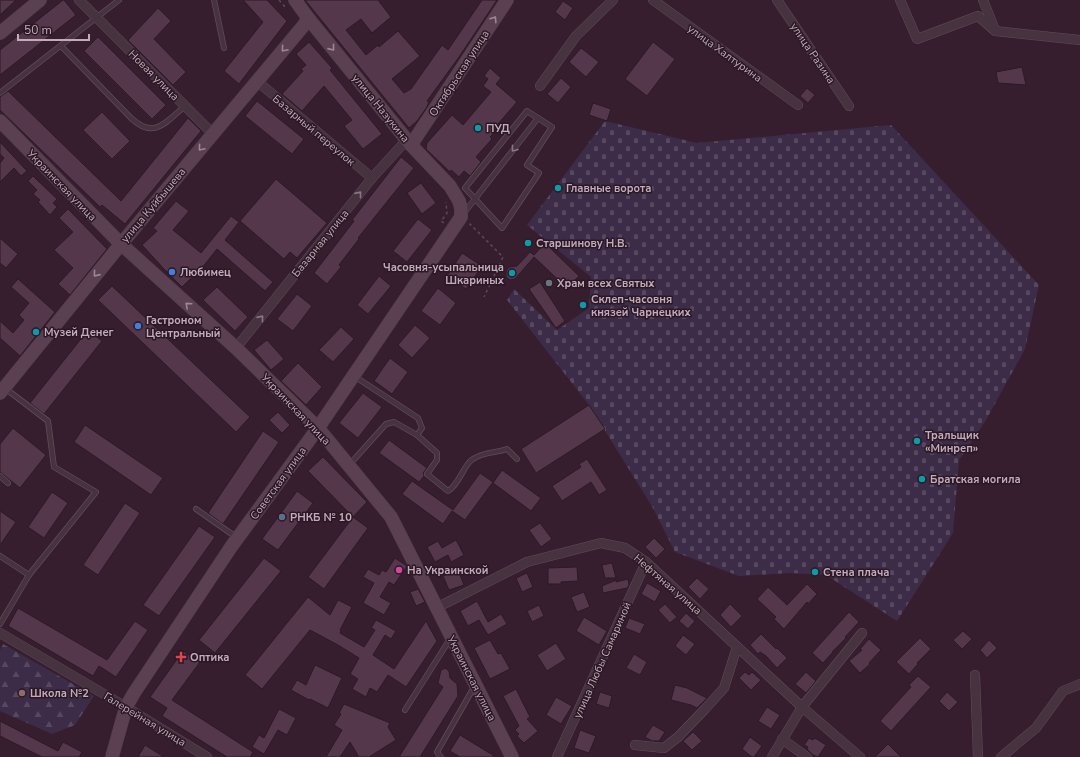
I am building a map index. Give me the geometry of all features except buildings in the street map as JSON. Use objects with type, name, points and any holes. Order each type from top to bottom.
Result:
[{"type":"main road","points":[[0,33],[40,0]]},
{"type":"main road","name":"улица Назукина","points":[[295,0],[409,142],[450,186],[459,200],[461,217]]},
{"type":"main road","name":"Октябрьская улица","points":[[409,142],[507,0]]},
{"type":"main road","name":"улица Куйбышева","points":[[2,390],[121,244],[304,25],[308,18]]},
{"type":"main road","name":"Украинская улица","points":[[0,121],[121,244],[236,348],[318,428],[391,517],[512,757]]},
{"type":"main road","name":"Советская улица","points":[[112,757],[126,707],[134,693],[238,538],[318,428],[461,217]]},
{"type":"street","name":"Новая улица","points":[[79,0],[213,134]]},
{"type":"street","points":[[540,86],[576,36],[613,0]]},
{"type":"street","name":"улица Халтурина","points":[[653,0],[798,105]]},
{"type":"street","name":"улица Разина","points":[[777,0],[849,106]]},
{"type":"street","points":[[900,0],[917,39],[978,16],[995,31],[1080,40]]},
{"type":"street","points":[[983,0],[995,31]]},
{"type":"street","name":"Базарный переулок","points":[[257,82],[372,178]]},
{"type":"street","name":"Базарная улица","points":[[236,348],[372,178],[402,145],[409,142]]},
{"type":"street","name":"Нефтяная улица","points":[[436,608],[527,562],[601,543],[625,548],[646,562],[802,707],[860,757]]},
{"type":"street","name":"улица Любы Самариной","points":[[557,757],[646,562]]},
{"type":"street","points":[[772,757],[802,707],[862,633]]},
{"type":"street","name":"Галерейная улица","points":[[0,634],[126,707],[208,757]]},
{"type":"street","points":[[635,744],[664,748],[678,737],[706,709],[724,688],[737,646]]},
{"type":"street","points":[[975,675],[978,757]]},
{"type":"street","points":[[1001,757],[1036,728],[1063,691],[1080,684]]},
{"type":"street","points":[[782,739],[807,757]]},
{"type":"lane","points":[[0,93],[119,0]]},
{"type":"lane","points":[[214,0],[224,48]]},
{"type":"lane","points":[[61,46],[131,118],[146,128],[154,128],[163,125],[185,106]]},
{"type":"lane","points":[[526,111],[552,127],[527,165],[539,173],[502,228],[475,199],[465,188],[526,111]]},
{"type":"lane","points":[[461,217],[538,118]]},
{"type":"lane","points":[[353,376],[418,418],[422,428],[417,435]]},
{"type":"lane","points":[[0,624],[29,574],[96,492],[54,467],[48,421],[2,390]]},
{"type":"lane","points":[[349,466],[386,424],[394,422],[417,435],[437,453],[437,460],[427,474],[448,491],[453,488],[472,460],[484,454],[507,450],[517,459]]},
{"type":"lane","points":[[0,476],[8,483]]},
{"type":"lane","points":[[196,509],[238,538]]},
{"type":"lane","points":[[0,556],[29,574]]},
{"type":"lane","points":[[405,710],[451,637]]},
{"type":"lane","points":[[441,757],[437,752],[475,685]]},
{"type":"path","points":[[466,230],[470,224],[503,257],[484,297]]},
{"type":"green space","points":[[605,121],[697,143],[891,125],[1039,285],[1025,349],[986,420],[959,460],[953,533],[897,621],[826,575],[790,573],[739,576],[675,552],[653,508],[589,405],[507,300],[514,289],[557,330],[589,308],[591,277],[527,225]]},
{"type":"green space","points":[[3,644],[94,696],[75,725],[52,734],[0,711],[0,650]]},
{"type":"place","name":"ПУД","points":[[478,128]]},
{"type":"place","name":"Главные ворота","points":[[558,188]]},
{"type":"place","name":"Старшинову Н.В.","points":[[528,243]]},
{"type":"place","name":"Любимец","points":[[172,272]]},
{"type":"place","name":"Часовня-усыпальница Шкариных","points":[[512,273]]},
{"type":"place","name":"Храм всех Святых","points":[[549,283]]},
{"type":"place","name":"Склеп-часовня князей Чарнецких","points":[[583,305]]},
{"type":"place","name":"Гастроном Центральный","points":[[138,326]]},
{"type":"place","name":"Музей Денег","points":[[36,332]]},
{"type":"place","name":"Тральщик «Минреп»","points":[[917,441]]},
{"type":"place","name":"Братская могила","points":[[922,479]]},
{"type":"place","name":"РНКБ № 10","points":[[282,517]]},
{"type":"place","name":"На Украинской","points":[[399,570]]},
{"type":"place","name":"Стена плача","points":[[815,572]]},
{"type":"place","name":"Оптика","points":[[181,657]]},
{"type":"place","name":"Школа №2","points":[[22,693]]}]
